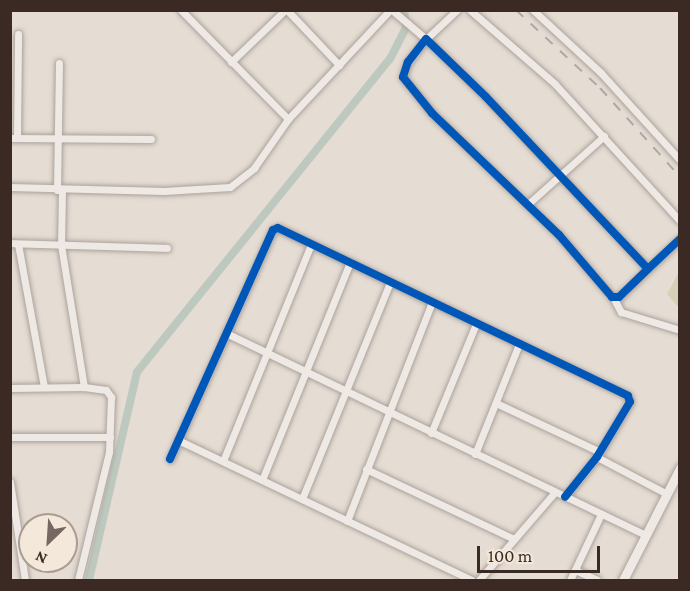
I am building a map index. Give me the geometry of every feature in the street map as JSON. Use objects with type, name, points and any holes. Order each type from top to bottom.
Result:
[{"type":"street","points":[[181,10],[288,119]]},
{"type":"street","points":[[231,62],[286,10],[339,65]]},
{"type":"street","points":[[10,187],[59,190],[230,187],[254,168],[288,119],[391,10],[426,39],[560,175],[648,269]]},
{"type":"street","points":[[457,10],[426,39],[408,62],[403,76],[439,120],[528,204],[614,299],[621,312],[680,330]]},
{"type":"street","points":[[470,10],[555,84],[680,221]]},
{"type":"street","points":[[533,10],[601,73],[680,160]]},
{"type":"street","points":[[18,34],[14,138],[151,139]]},
{"type":"street","points":[[59,63],[58,139],[61,245],[84,387]]},
{"type":"street","points":[[528,204],[604,136]]},
{"type":"street","points":[[170,459],[273,230],[278,228],[630,398],[599,454],[565,497]]},
{"type":"street","points":[[614,299],[680,239]]},
{"type":"street","points":[[44,387],[14,244],[167,248]]},
{"type":"street","points":[[223,461],[311,244]]},
{"type":"street","points":[[262,480],[350,262]]},
{"type":"street","points":[[302,499],[390,282]]},
{"type":"street","points":[[346,521],[432,302]]},
{"type":"street","points":[[431,433],[476,324]]},
{"type":"street","points":[[226,333],[646,535]]},
{"type":"street","points":[[476,454],[519,344]]},
{"type":"street","points":[[10,388],[84,387],[110,393],[110,437],[98,507],[78,580]]},
{"type":"street","points":[[496,403],[599,454],[667,494]]},
{"type":"street","points":[[10,437],[110,437]]},
{"type":"street","points":[[178,440],[471,580]]},
{"type":"street","points":[[622,580],[680,468]]},
{"type":"street","points":[[366,469],[514,539]]},
{"type":"street","points":[[10,482],[25,580]]},
{"type":"street","points":[[479,580],[555,492]]},
{"type":"street","points":[[570,580],[601,514]]},
{"type":"street","points":[[575,570],[597,580]]},
{"type":"shaded area","points":[[680,272],[679,308],[667,294]]},
{"type":"waterway","points":[[89,580],[137,372],[390,59],[406,28],[404,10]]},
{"type":"railway","points":[[516,10],[600,88],[680,177]]},
{"type":"cycle path","points":[[648,269],[619,297],[612,297],[559,235],[432,113],[403,77],[408,62],[426,39],[486,97],[648,269],[680,239]]},
{"type":"cycle path","points":[[170,459],[273,230],[278,228],[628,396],[630,402],[597,457],[565,497]]}]
